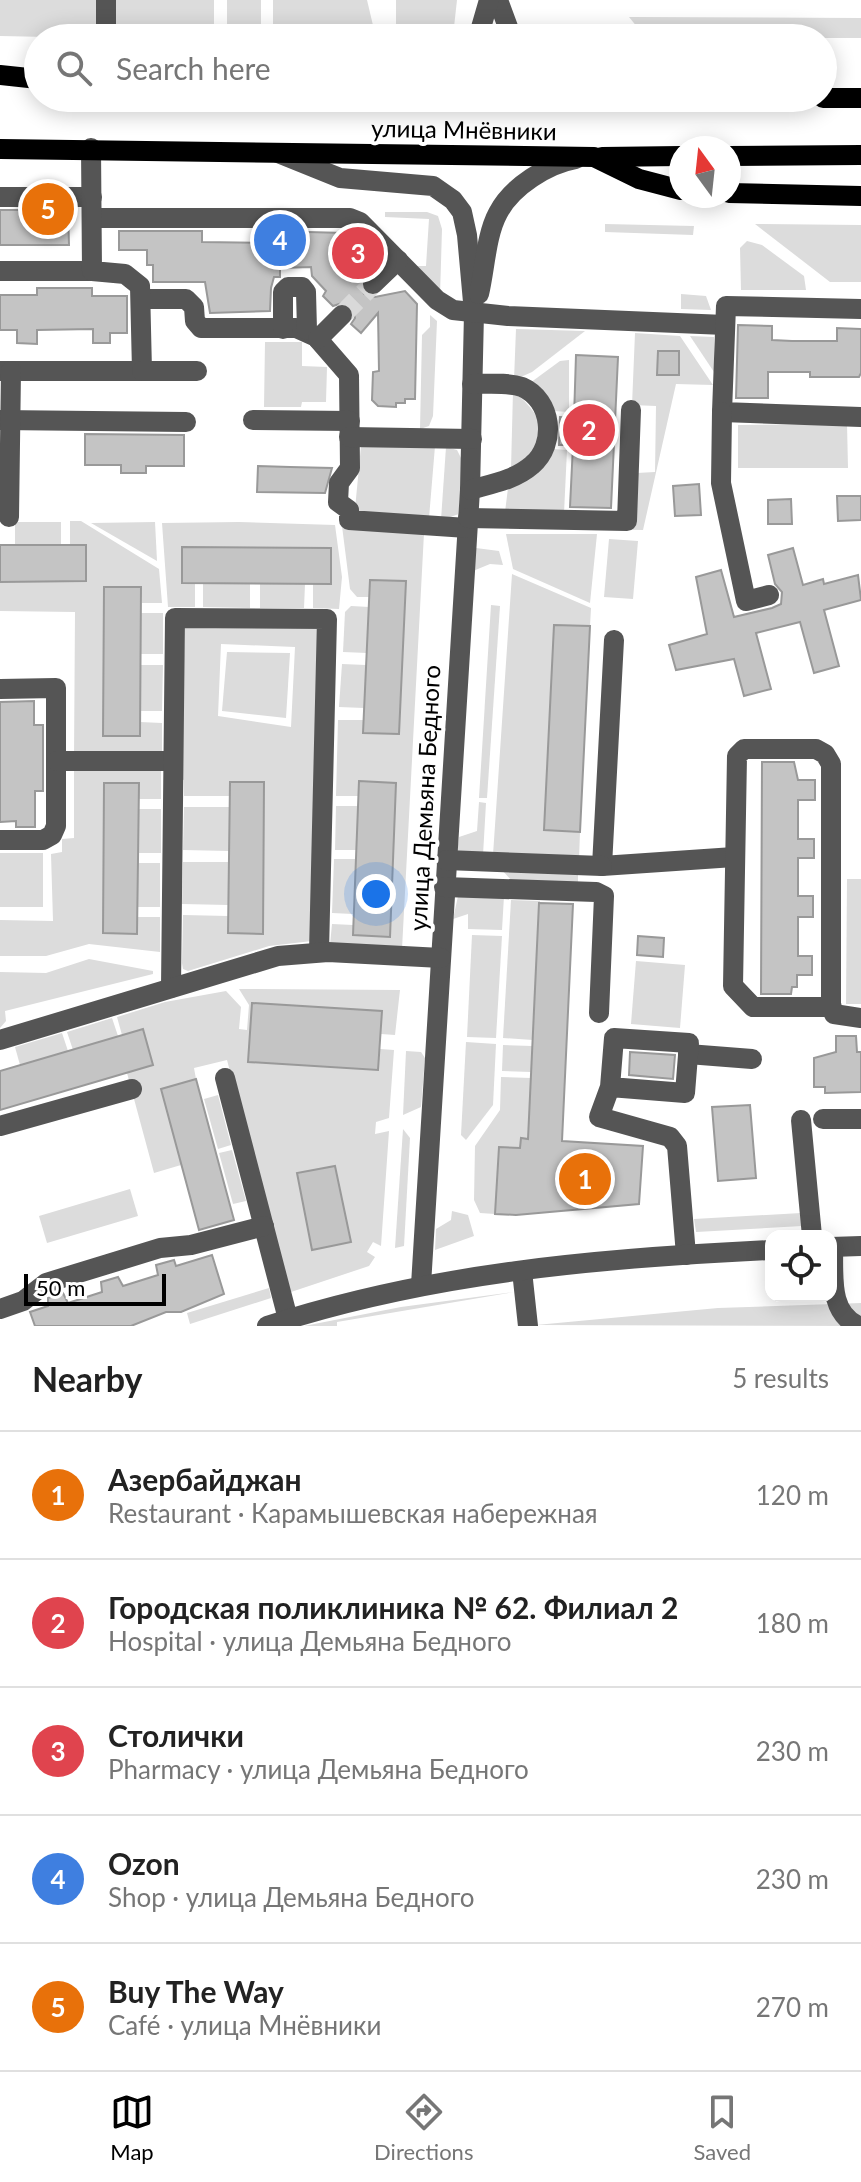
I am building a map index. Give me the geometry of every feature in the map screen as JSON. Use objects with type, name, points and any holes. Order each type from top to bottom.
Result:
[{"type":"main road","points":[[0,75],[24,78]]},
{"type":"main road","points":[[0,86],[24,86]]},
{"type":"main road","points":[[837,98],[861,98]]},
{"type":"main road","name":"улица Мнёвники","points":[[0,149],[591,157],[639,179],[669,187]]},
{"type":"main road","points":[[741,156],[861,155]]},
{"type":"main road","points":[[591,157],[669,156]]},
{"type":"main road","points":[[741,193],[861,196]]},
{"type":"street","points":[[106,0],[106,24]]},
{"type":"street","points":[[482,24],[489,0]]},
{"type":"street","points":[[498,0],[507,24]]},
{"type":"street","points":[[91,148],[92,271]]},
{"type":"street","name":"улица Демьяна Бедного","points":[[274,152],[340,178],[423,184],[453,200],[466,225],[474,313],[470,490],[421,1285]]},
{"type":"street","name":"улица Демьяна Бедного","points":[[474,313],[499,212],[515,193],[546,170],[591,157]]},
{"type":"street","points":[[0,197],[92,197]]},
{"type":"street","points":[[92,218],[350,218],[360,222],[440,303],[453,310],[725,325]]},
{"type":"street","points":[[373,284],[398,260]]},
{"type":"street","points":[[0,271],[92,271],[133,277],[140,286],[142,299],[142,371]]},
{"type":"street","points":[[283,329],[283,292],[288,287],[299,287],[306,292],[312,335],[349,375],[350,468],[339,483],[338,502],[349,510],[349,520],[467,523],[627,521],[631,410]]},
{"type":"street","points":[[142,299],[186,299],[194,307],[195,321],[201,328],[283,329],[312,335],[342,315]]},
{"type":"street","points":[[769,595],[746,601],[721,483],[726,306],[861,309]]},
{"type":"street","points":[[9,517],[6,371],[197,371]]},
{"type":"street","points":[[470,490],[503,481],[533,465],[549,431],[546,415],[526,390],[514,385],[472,384]]},
{"type":"street","points":[[722,412],[861,417]]},
{"type":"street","points":[[6,420],[186,422]]},
{"type":"street","points":[[253,420],[472,439]]},
{"type":"street","points":[[171,988],[175,618],[327,619],[319,952]]},
{"type":"street","points":[[602,866],[614,640]]},
{"type":"street","points":[[0,689],[56,688],[57,761],[52,835],[43,840],[0,840]]},
{"type":"street","points":[[832,1007],[753,1007],[733,986],[737,756],[744,749],[803,748],[825,754],[833,778],[832,1007],[834,1014],[842,1018],[861,1018]]},
{"type":"street","points":[[57,761],[173,761]]},
{"type":"street","points":[[446,860],[602,866],[734,857]]},
{"type":"street","points":[[444,887],[596,892],[604,896],[599,1013]]},
{"type":"street","points":[[0,1040],[272,957],[319,952],[441,958]]},
{"type":"street","points":[[610,1087],[685,1093],[689,1043],[614,1038],[610,1087],[599,1117],[670,1137],[677,1146],[686,1255]]},
{"type":"street","points":[[688,1054],[752,1059]]},
{"type":"street","points":[[225,1078],[288,1319]]},
{"type":"street","points":[[0,1126],[132,1089]]},
{"type":"street","points":[[823,1119],[861,1119]]},
{"type":"street","points":[[801,1120],[811,1230]]},
{"type":"street","points":[[0,1309],[23,1301],[46,1283],[160,1248],[191,1245],[264,1226]]},
{"type":"street","points":[[837,1247],[861,1246]]},
{"type":"street","points":[[267,1326],[375,1294],[421,1285],[522,1271],[765,1250]]},
{"type":"street","points":[[522,1271],[528,1326]]},
{"type":"street","points":[[837,1298],[838,1308],[847,1321],[859,1326]]},
{"type":"shaded area","points":[[0,0],[97,0],[97,24],[24,24],[24,36],[0,36]]},
{"type":"shaded area","points":[[116,0],[214,0],[214,24],[116,24]]},
{"type":"shaded area","points":[[227,0],[261,0],[261,24],[227,24]]},
{"type":"shaded area","points":[[273,0],[367,0],[373,24],[273,24]]},
{"type":"shaded area","points":[[396,0],[457,0],[454,24],[396,24]]},
{"type":"shaded area","points":[[629,17],[861,18],[861,38],[837,38],[837,24],[635,24]]},
{"type":"shaded area","points":[[385,212],[427,212],[438,216],[442,229],[440,296],[411,266],[426,266],[429,219],[385,217]]},
{"type":"shaded area","points":[[605,224],[694,226],[693,235],[605,232]]},
{"type":"shaded area","points":[[755,224],[861,225],[861,282],[830,282]]},
{"type":"shaded area","points":[[747,241],[762,245],[804,276],[806,290],[741,290],[740,248]]},
{"type":"shaded area","points":[[681,294],[706,296],[711,310],[681,309]]},
{"type":"shaded area","points":[[430,315],[437,321],[433,416],[429,426],[420,429],[422,335],[430,327]]},
{"type":"shaded area","points":[[516,329],[585,331],[532,372],[514,380]]},
{"type":"shaded area","points":[[635,333],[680,336],[713,385],[676,384],[643,530],[505,528],[634,527],[637,473],[655,472],[656,406],[632,405]],"holes":[[[658,351],[679,351],[678,375],[657,374]]]},
{"type":"shaded area","points":[[690,336],[714,337],[714,372]]},
{"type":"shaded area","points":[[265,342],[302,342],[302,366],[327,367],[326,402],[302,402],[301,407],[264,407]]},
{"type":"shaded area","points":[[569,360],[569,412],[553,411],[530,383],[560,361]]},
{"type":"shaded area","points":[[513,391],[534,412],[540,431],[533,450],[511,469]]},
{"type":"shaded area","points":[[847,424],[848,468],[738,468],[738,425]]},
{"type":"shaded area","points":[[361,446],[435,446],[429,518],[362,514],[355,509]]},
{"type":"shaded area","points":[[446,447],[457,450],[462,460],[459,514],[441,520]]},
{"type":"shaded area","points":[[553,449],[567,450],[564,513],[505,512],[508,488]]},
{"type":"shaded area","points":[[70,521],[81,521],[159,569],[162,603],[142,603],[141,587],[104,587],[103,735],[140,736],[140,722],[162,723],[162,757],[74,757],[75,612],[0,611],[0,582],[86,581],[86,545],[70,545]]},
{"type":"shaded area","points":[[15,522],[61,522],[61,545],[15,545]]},
{"type":"shaded area","points":[[155,522],[157,561],[91,523]]},
{"type":"shaded area","points":[[162,523],[335,525],[342,577],[339,609],[313,608],[313,584],[195,583],[195,607],[168,607]]},
{"type":"shaded area","points":[[342,526],[424,533],[402,949],[330,945],[332,924],[353,925],[353,935],[390,936],[396,783],[359,781],[359,796],[336,796],[338,720],[363,720],[363,733],[399,734],[406,582],[371,580],[369,597],[357,597],[350,589]]},
{"type":"shaded area","points":[[506,534],[597,534],[590,603],[513,569]]},
{"type":"shaded area","points":[[609,539],[638,541],[633,599],[604,597]]},
{"type":"shaded area","points":[[476,548],[499,551],[503,565],[490,564],[473,571]]},
{"type":"shaded area","points":[[512,574],[591,608],[590,626],[554,625],[544,830],[580,832],[579,859],[493,855]]},
{"type":"shaded area","points":[[203,583],[250,583],[250,608],[203,607]]},
{"type":"shaded area","points":[[260,583],[305,584],[304,608],[260,608]]},
{"type":"shaded area","points":[[491,605],[500,606],[487,798],[479,798]]},
{"type":"shaded area","points":[[351,606],[369,607],[367,653],[343,652],[345,612]]},
{"type":"shaded area","points":[[141,613],[163,613],[163,654],[141,654]]},
{"type":"shaded area","points":[[185,626],[319,628],[312,941],[269,946],[188,971],[183,969],[183,915],[228,916],[228,933],[263,933],[264,783],[230,782],[229,796],[184,796],[184,780],[180,779]],"holes":[[[221,644],[295,647],[291,727],[218,716]]]},
{"type":"shaded area","points":[[227,652],[290,653],[286,718],[222,711]]},
{"type":"shaded area","points":[[342,664],[366,665],[364,708],[339,707]]},
{"type":"shaded area","points":[[141,665],[163,665],[162,711],[141,711]]},
{"type":"shaded area","points":[[74,765],[161,765],[161,799],[139,799],[138,783],[104,783],[103,933],[137,934],[138,917],[160,917],[160,952],[89,944],[46,956],[0,956],[0,920],[53,921],[51,854],[62,852],[62,839],[74,838]]},
{"type":"shaded area","points":[[479,802],[486,803],[483,855],[457,852],[459,837],[477,831]]},
{"type":"shaded area","points":[[336,806],[358,806],[356,850],[335,850]]},
{"type":"shaded area","points":[[184,807],[229,807],[229,851],[183,850]]},
{"type":"shaded area","points":[[139,809],[161,809],[161,853],[138,853]]},
{"type":"shaded area","points":[[0,853],[43,853],[43,907],[0,907]]},
{"type":"shaded area","points":[[334,859],[356,859],[353,914],[332,913]]},
{"type":"shaded area","points":[[183,862],[228,862],[228,905],[182,904]]},
{"type":"shaded area","points":[[138,863],[160,863],[160,907],[138,907]]},
{"type":"shaded area","points":[[500,868],[578,871],[578,886],[514,883]]},
{"type":"shaded area","points":[[847,879],[861,879],[861,1004],[846,1004]]},
{"type":"shaded area","points":[[458,896],[504,896],[502,930],[468,929],[468,914],[453,919]]},
{"type":"shaded area","points":[[511,900],[540,901],[533,1040],[503,1038]]},
{"type":"shaded area","points":[[472,935],[502,936],[496,1038],[467,1037]]},
{"type":"shaded area","points":[[89,959],[153,971],[153,974],[5,1011],[6,1021],[0,1028],[0,972],[46,973]]},
{"type":"shaded area","points":[[636,961],[685,965],[680,1028],[631,1024]]},
{"type":"shaded area","points":[[239,989],[400,990],[395,1035],[381,1034],[382,1011],[252,1004],[248,1062],[378,1070],[380,1049],[394,1050],[389,1118],[376,1122],[375,1134],[389,1131],[381,1246],[373,1242],[367,1252],[375,1257],[369,1266],[288,1293],[227,1060],[194,1068],[196,1079],[161,1089],[181,1165],[154,1173],[127,1073],[153,1064],[143,1029],[122,1035],[117,1017],[165,1002],[226,991],[241,1007],[239,1029],[247,1030],[249,1005]],"holes":[[[335,1166],[350,1242],[312,1250],[297,1174]]]},
{"type":"shaded area","points":[[112,1018],[118,1036],[73,1050],[67,1032]]},
{"type":"shaded area","points":[[62,1033],[68,1051],[20,1065],[15,1047]]},
{"type":"shaded area","points":[[466,1042],[496,1044],[493,1105],[466,1140],[461,1135]]},
{"type":"shaded area","points":[[503,1045],[532,1046],[531,1072],[502,1071]]},
{"type":"shaded area","points":[[406,1051],[421,1052],[425,1058],[421,1107],[403,1115]]},
{"type":"shaded area","points":[[501,1077],[531,1078],[528,1139],[520,1148],[499,1147],[495,1214],[480,1213],[474,1200],[475,1146],[500,1110]]},
{"type":"shaded area","points":[[218,1095],[231,1145],[218,1149],[204,1099]]},
{"type":"shaded area","points":[[403,1129],[410,1138],[404,1246],[395,1248]]},
{"type":"shaded area","points":[[232,1150],[246,1201],[233,1204],[219,1153]]},
{"type":"shaded area","points":[[130,1189],[138,1216],[47,1243],[39,1216]]},
{"type":"shaded area","points":[[452,1211],[468,1215],[474,1236],[435,1250],[436,1229],[451,1220]]},
{"type":"shaded area","points":[[801,1213],[802,1226],[696,1232],[694,1219]]},
{"type":"shaded area","points":[[269,1288],[271,1298],[190,1324],[187,1313]]},
{"type":"shaded area","points":[[514,1292],[337,1322],[337,1326],[304,1326],[401,1307]]},
{"type":"shaded area","points":[[861,1303],[861,1326],[536,1325],[718,1308]]},
{"type":"building","points":[[0,210],[68,210],[69,245],[0,245]]},
{"type":"building","points":[[119,231],[202,231],[202,242],[272,243],[271,231],[345,233],[362,247],[363,255],[354,264],[364,275],[360,286],[364,294],[375,297],[405,291],[417,304],[415,399],[405,399],[405,403],[396,403],[396,407],[378,406],[372,400],[373,372],[379,371],[378,313],[361,333],[351,324],[355,318],[352,306],[345,302],[333,306],[323,296],[326,291],[312,276],[311,267],[280,268],[280,277],[274,277],[271,288],[270,311],[210,313],[205,282],[153,282],[153,265],[147,265],[147,250],[119,250]]},
{"type":"building","points":[[37,288],[92,288],[92,296],[127,296],[127,333],[110,333],[110,343],[93,343],[93,329],[37,330],[37,344],[17,343],[17,330],[0,330],[0,295],[37,295]]},
{"type":"building","points":[[738,325],[772,326],[772,340],[792,341],[837,341],[837,328],[861,329],[861,373],[859,377],[810,377],[810,372],[768,372],[768,398],[736,398]]},
{"type":"building","points":[[658,351],[679,351],[679,375],[657,375]]},
{"type":"building","points":[[576,355],[618,357],[611,508],[570,507],[573,445],[559,445],[560,417],[574,418]]},
{"type":"building","points":[[85,434],[184,435],[184,466],[146,466],[146,473],[121,473],[121,465],[85,465]]},
{"type":"building","points":[[258,466],[332,468],[325,493],[257,492]]},
{"type":"building","points":[[699,484],[701,515],[675,516],[673,486]]},
{"type":"building","points":[[837,496],[861,496],[861,520],[838,521]]},
{"type":"building","points":[[791,499],[792,524],[768,524],[768,500]]},
{"type":"building","points":[[0,545],[86,545],[86,581],[0,582]]},
{"type":"building","points":[[182,547],[331,548],[331,584],[182,583]]},
{"type":"building","points":[[793,548],[803,585],[823,579],[824,584],[858,575],[861,600],[824,610],[839,666],[814,673],[800,622],[756,633],[771,689],[744,696],[734,659],[676,670],[669,645],[707,634],[696,577],[721,570],[734,617],[772,608],[781,604],[782,592],[775,584],[768,555]]},
{"type":"building","points":[[370,580],[406,581],[399,734],[363,733]]},
{"type":"building","points":[[104,587],[141,587],[140,736],[103,736]]},
{"type":"building","points":[[554,625],[590,626],[580,832],[544,830]]},
{"type":"building","points":[[34,701],[34,725],[43,725],[43,791],[35,791],[35,827],[16,827],[16,821],[0,822],[0,702]]},
{"type":"building","points":[[762,762],[794,762],[798,780],[815,780],[815,800],[798,800],[798,839],[814,839],[814,858],[798,858],[798,896],[813,896],[813,917],[798,917],[798,956],[812,956],[812,975],[797,975],[797,987],[792,987],[791,994],[761,994]]},
{"type":"building","points":[[359,781],[396,783],[390,937],[353,935]]},
{"type":"building","points":[[230,782],[264,782],[263,934],[228,933]]},
{"type":"building","points":[[104,783],[139,783],[137,934],[103,933]]},
{"type":"building","points":[[539,903],[573,904],[562,1141],[643,1146],[639,1204],[516,1215],[495,1214],[499,1147],[520,1148],[521,1138],[528,1139]]},
{"type":"building","points":[[638,936],[664,938],[663,957],[637,955]]},
{"type":"building","points":[[252,1003],[382,1011],[378,1070],[248,1062]]},
{"type":"building","points":[[143,1029],[153,1065],[0,1110],[0,1071]]},
{"type":"building","points":[[836,1036],[856,1036],[857,1052],[861,1052],[861,1092],[825,1093],[825,1087],[814,1087],[814,1058],[836,1052]]},
{"type":"building","points":[[630,1052],[675,1055],[673,1079],[629,1075]]},
{"type":"building","points":[[196,1079],[234,1220],[199,1230],[161,1089]]},
{"type":"building","points":[[750,1105],[756,1178],[718,1181],[712,1107]]},
{"type":"building","points":[[335,1166],[351,1242],[312,1250],[297,1173]]},
{"type":"building","points":[[212,1255],[224,1294],[181,1312],[166,1312],[131,1326],[35,1326],[30,1312],[48,1306],[48,1298],[63,1293],[68,1303],[102,1292],[101,1282],[118,1277],[123,1286],[158,1275],[156,1265],[174,1260],[176,1266]]},
{"type":"tunnel","points":[[342,315],[373,284]]},
{"type":"place","name":"Buy The Way","points":[[48,209]]},
{"type":"place","name":"Ozon","points":[[280,240]]},
{"type":"place","name":"Столички","points":[[358,253]]},
{"type":"place","name":"Городская поликлиника № 62. Филиал 2","points":[[589,430]]},
{"type":"place","name":"Азербайджан","points":[[585,1179]]}]
